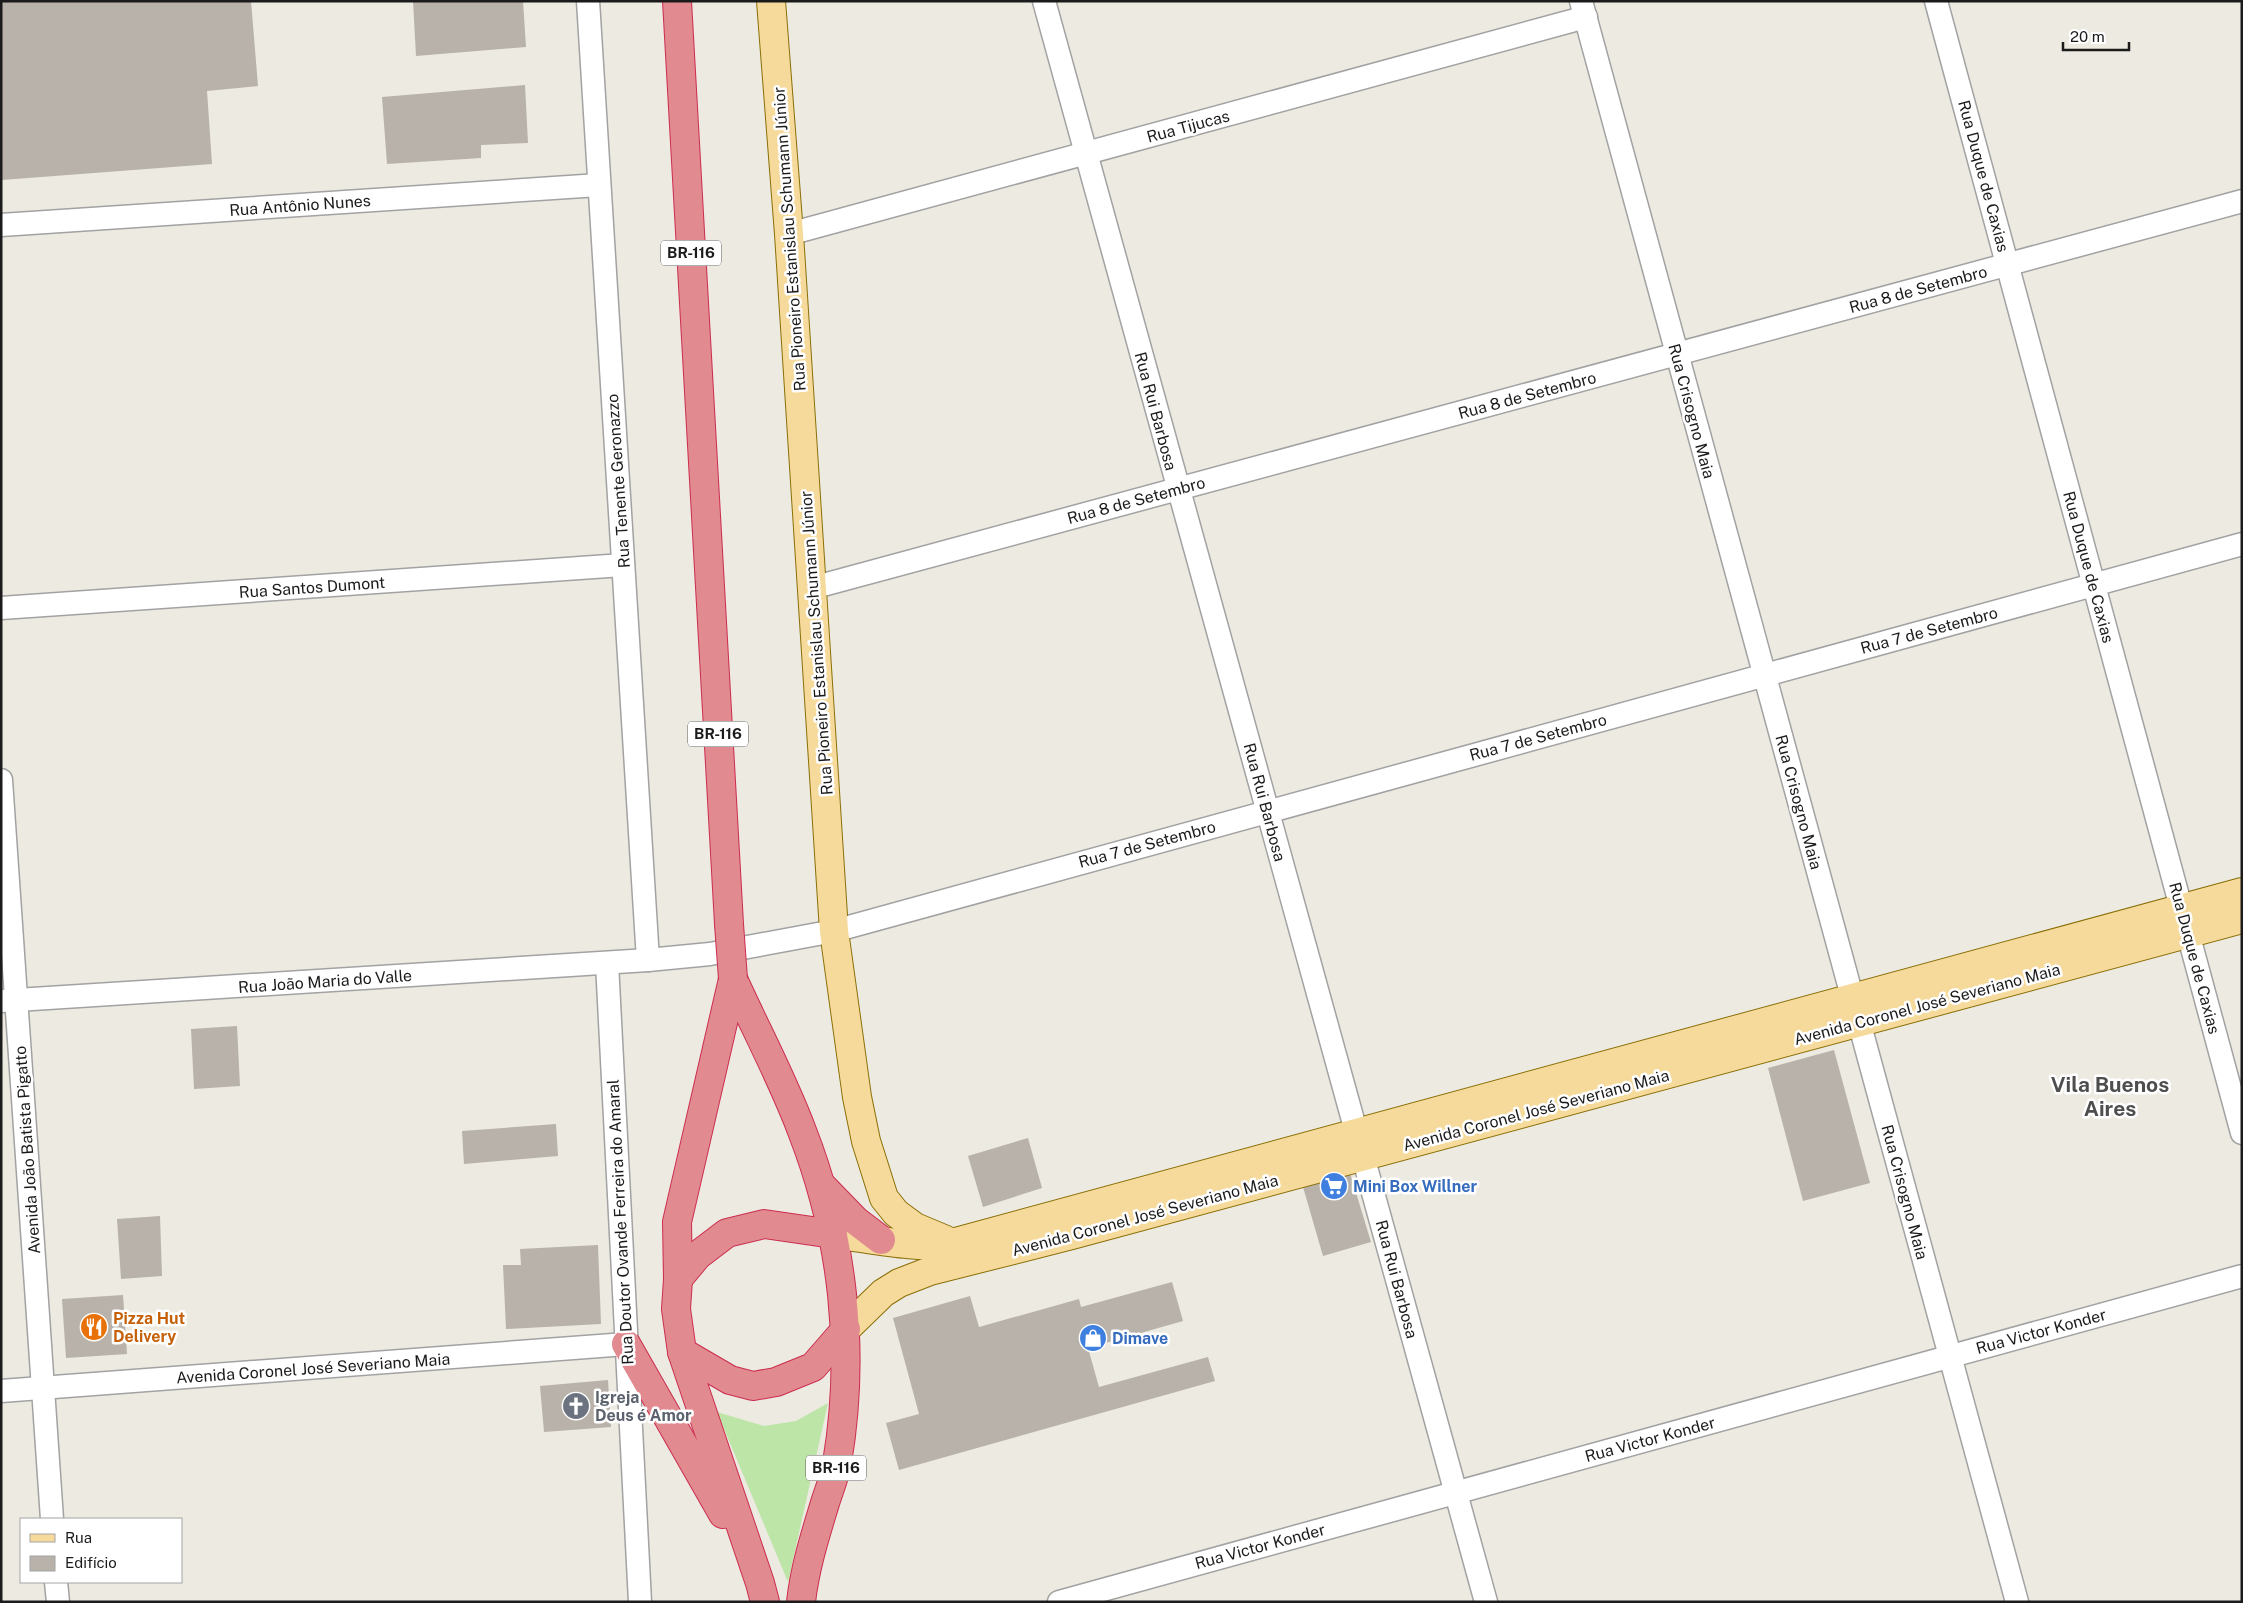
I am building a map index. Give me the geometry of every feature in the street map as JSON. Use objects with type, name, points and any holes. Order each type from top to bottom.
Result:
[{"type":"highway","name":"BR-116","points":[[677,1],[733,980],[677,1222],[678,1279],[676,1309],[682,1352],[762,1592]]},
{"type":"highway","name":"BR-116","points":[[733,980],[802,1130],[821,1184],[833,1234],[846,1329],[846,1399],[837,1465],[805,1571],[801,1602]]},
{"type":"highway","points":[[821,1184],[856,1220],[881,1240]]},
{"type":"highway","points":[[678,1279],[698,1254],[727,1233],[764,1224],[833,1234]]},
{"type":"highway","points":[[682,1352],[730,1380],[753,1386],[776,1382],[813,1367],[846,1329]]},
{"type":"highway","points":[[626,1344],[693,1460],[762,1592]]},
{"type":"main road","name":"Rua Pioneiro Estanislau Schumann Júnior","points":[[771,1],[789,234],[834,931],[858,1097],[876,1176],[884,1198],[896,1213],[915,1227],[952,1243]]},
{"type":"main road","name":"Avenida Coronel José Severiano Maia","points":[[833,1234],[939,1246],[1360,1145],[2185,921],[2242,892]]},
{"type":"main road","name":"Avenida Coronel José Severiano Maia","points":[[2185,921],[2242,919]]},
{"type":"main road","name":"Avenida Coronel José Severiano Maia","points":[[846,1329],[883,1292],[899,1283],[930,1271],[1072,1235],[1360,1145]]},
{"type":"street","name":"Rua Tenente Geronazzo","points":[[588,1],[648,960]]},
{"type":"street","name":"Rua Rui Barbosa","points":[[1044,1],[1486,1602]]},
{"type":"street","name":"Rua Duque de Caxias","points":[[1936,1],[2242,1133]]},
{"type":"street","name":"Rua Tijucas","points":[[789,234],[1085,154],[1584,9]]},
{"type":"street","name":"Rua Crisogno Maia","points":[[1584,9],[2017,1602]]},
{"type":"street","name":"Rua Antônio Nunes","points":[[1,225],[599,185]]},
{"type":"street","name":"Rua 8 de Setembro","points":[[812,588],[2242,201]]},
{"type":"street","name":"Rua 7 de Setembro","points":[[648,960],[710,954],[834,931],[2242,544]]},
{"type":"street","name":"Rua Santos Dumont","points":[[1,608],[623,565]]},
{"type":"street","name":"Avenida João Batista Pigatto","points":[[1,780],[9,1000],[43,1388],[52,1518]]},
{"type":"street","name":"Rua João Maria do Valle","points":[[9,1000],[648,960]]},
{"type":"street","name":"Rua Doutor Ovande Ferreira do Amaral","points":[[607,963],[640,1602]]},
{"type":"street","name":"Rua Victor Konder","points":[[1059,1602],[2242,1276]]},
{"type":"street","name":"Avenida Coronel José Severiano Maia","points":[[1,1391],[626,1344]]},
{"type":"street","points":[[56,1583],[58,1602]]},
{"type":"green space","points":[[828,1403],[788,1582],[717,1412],[764,1426],[796,1421]]},
{"type":"building","points":[[1,1],[251,1],[258,86],[207,91],[212,164],[2,180]]},
{"type":"building","points":[[413,1],[523,1],[526,47],[416,56]]},
{"type":"building","points":[[525,85],[528,143],[481,145],[481,158],[387,164],[382,97]]},
{"type":"building","points":[[237,1026],[240,1086],[194,1089],[191,1029]]},
{"type":"building","points":[[1834,1050],[1870,1183],[1803,1201],[1768,1068]]},
{"type":"building","points":[[556,1124],[558,1156],[464,1164],[462,1131]]},
{"type":"building","points":[[1028,1138],[1042,1188],[983,1207],[968,1156]]},
{"type":"building","points":[[1350,1173],[1371,1242],[1323,1256],[1303,1187]]},
{"type":"building","points":[[160,1216],[162,1276],[121,1279],[117,1219]]},
{"type":"building","points":[[598,1245],[601,1324],[506,1329],[503,1265],[521,1265],[520,1249]]},
{"type":"building","points":[[1172,1282],[1183,1321],[1088,1348],[1099,1387],[1208,1357],[1215,1381],[899,1470],[886,1423],[919,1414],[893,1318],[970,1296],[979,1327],[1079,1299],[1081,1307]]},
{"type":"building","name":"Pizza Hut Delivery","points":[[123,1295],[127,1354],[66,1358],[62,1299]]},
{"type":"building","name":"Igreja Deus é Amor","points":[[608,1380],[611,1427],[544,1432],[540,1386]]},
{"type":"place","name":"Mini Box Willner","points":[[1334,1186]]},
{"type":"place","name":"Pizza Hut Delivery","points":[[94,1327]]},
{"type":"place","name":"Dimave","points":[[1093,1338]]},
{"type":"place","name":"Igreja Deus é Amor","points":[[576,1406]]},
{"type":"district","name":"Vila Buenos Aires","points":[[2110,1097]]}]
